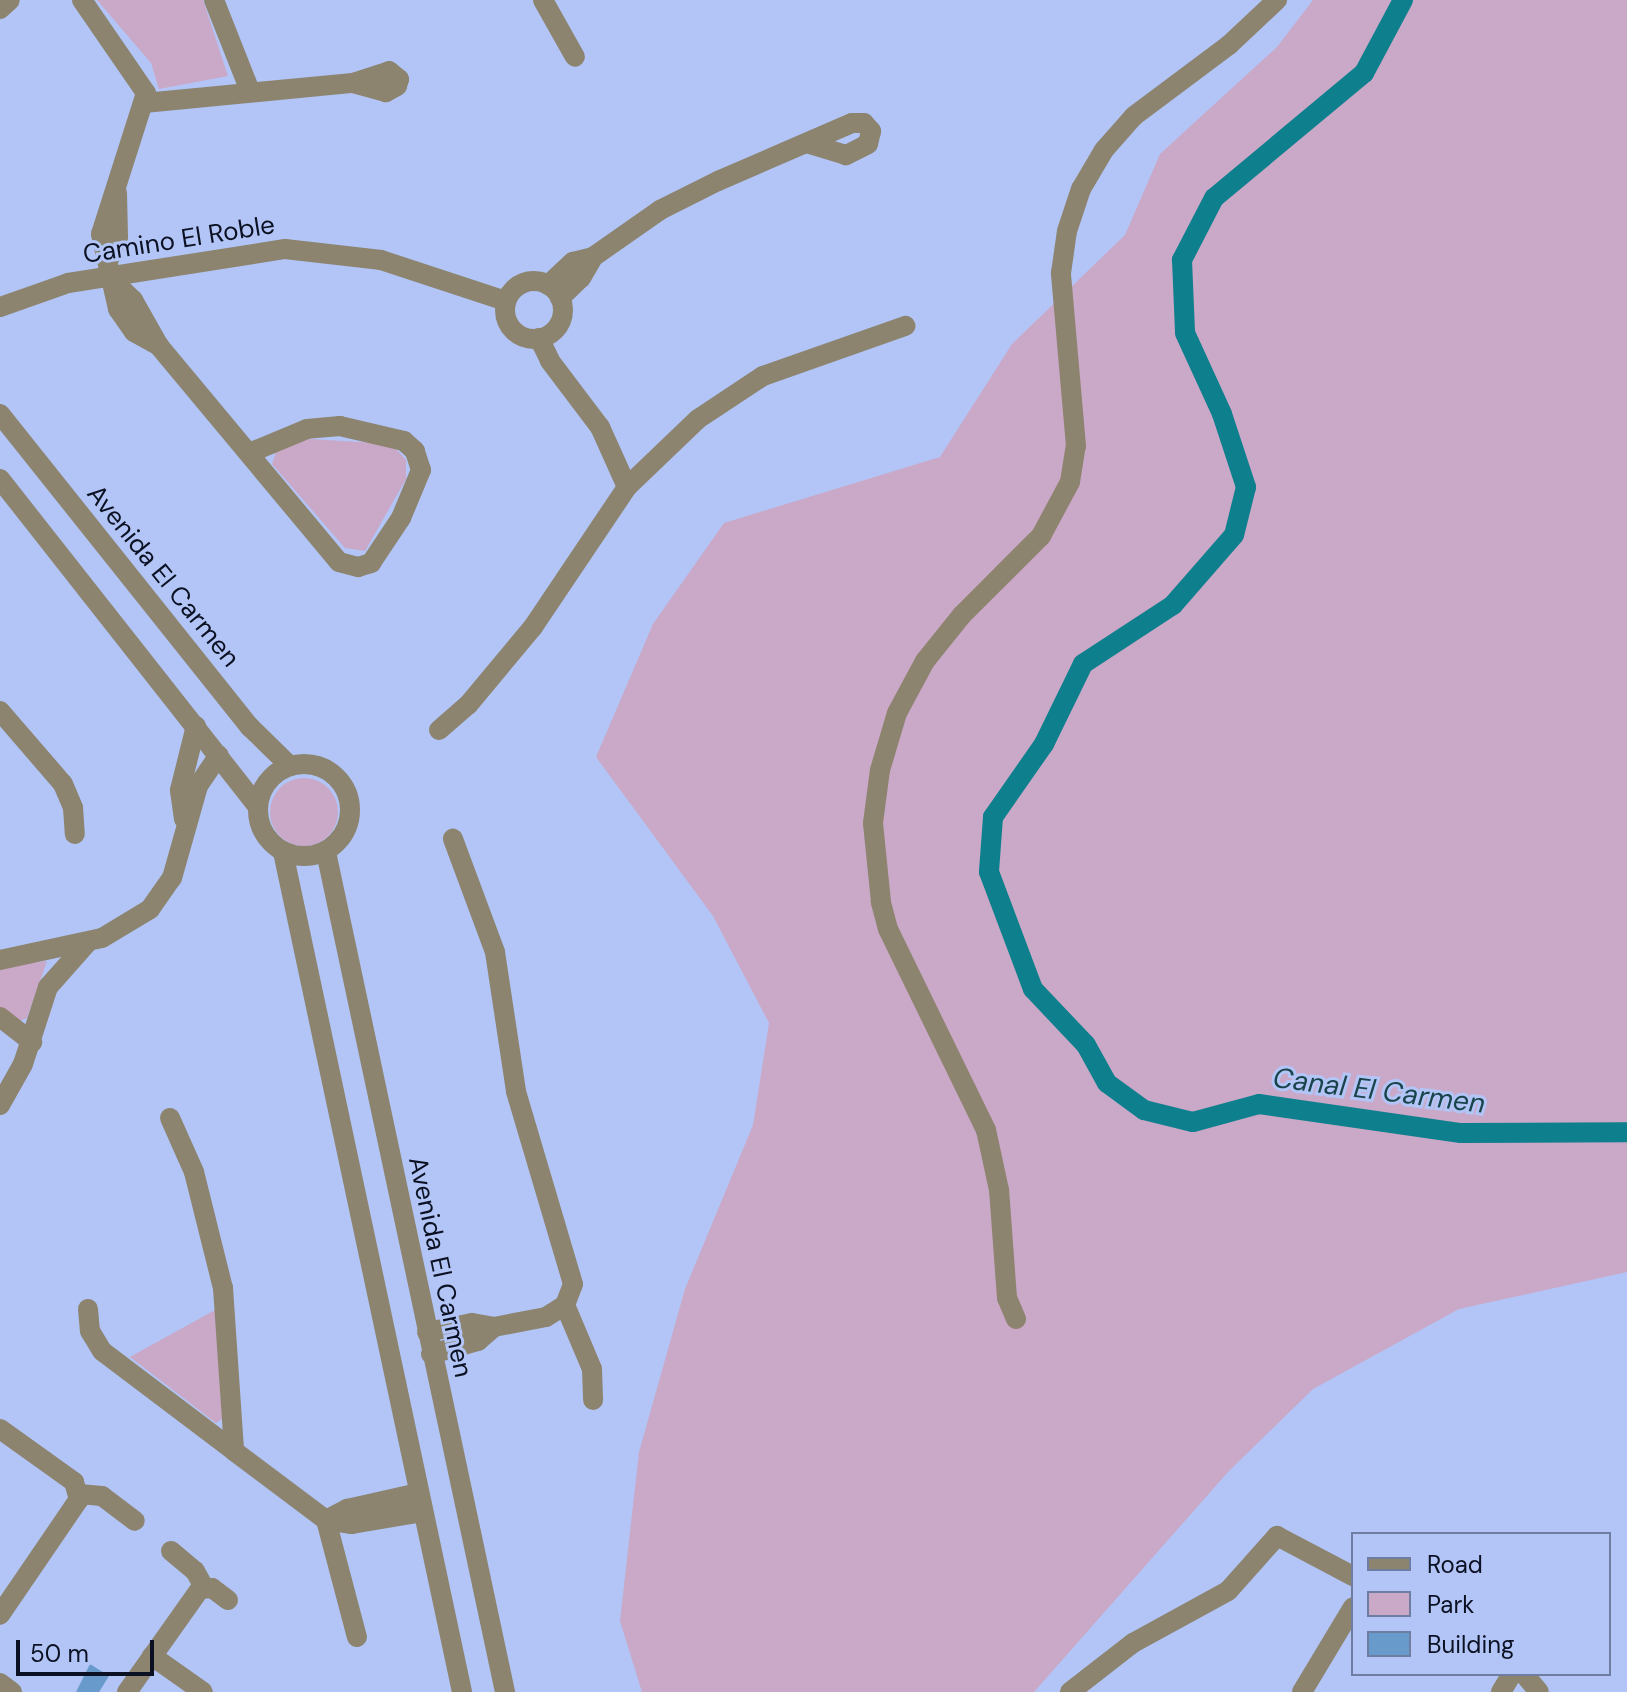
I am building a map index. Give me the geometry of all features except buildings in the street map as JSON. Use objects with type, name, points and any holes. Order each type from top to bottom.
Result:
[{"type":"street","points":[[0,9],[10,0]]},
{"type":"street","points":[[82,0],[143,84],[144,103],[117,193],[118,237],[108,267],[125,321],[159,346],[334,557],[351,567],[365,566],[377,556],[410,501],[421,470],[415,451],[404,441],[340,426],[307,429],[249,453]]},
{"type":"street","points":[[214,0],[250,91]]},
{"type":"street","points":[[543,0],[575,57]]},
{"type":"street","points":[[1016,1319],[1007,1298],[999,1190],[986,1130],[888,929],[881,902],[873,823],[880,770],[897,713],[925,661],[962,615],[1041,536],[1070,482],[1076,446],[1061,273],[1067,231],[1087,179],[1134,116],[1229,45],[1277,0]]},
{"type":"street","points":[[144,103],[353,83]]},
{"type":"street","points":[[554,291],[559,323],[539,338],[522,336],[509,326],[506,301],[523,283],[554,291],[581,278],[593,257],[687,195],[809,144]]},
{"type":"street","name":"Camino El Roble","points":[[0,307],[44,288],[108,267],[265,250],[324,250],[400,265],[506,301]]},
{"type":"street","points":[[439,730],[468,705],[533,627],[627,487],[698,419],[743,387],[851,341],[905,326]]},
{"type":"street","points":[[539,338],[550,361],[600,427],[627,487]]},
{"type":"street","name":"Avenida El Carmen","points":[[0,414],[250,727],[290,766]]},
{"type":"street","points":[[0,479],[258,807],[266,836],[283,852],[304,857],[326,852],[348,826],[347,793],[324,768],[290,766],[270,779],[258,807]]},
{"type":"street","points":[[0,711],[63,784],[73,808],[75,834]]},
{"type":"street","points":[[186,827],[180,790],[196,726]]},
{"type":"street","points":[[0,960],[90,941],[128,926],[158,899],[176,869],[203,776],[219,755]]},
{"type":"street","points":[[427,1332],[472,1323],[494,1327],[530,1322],[565,1305],[573,1284],[571,1264],[516,1091],[495,952],[453,839]]},
{"type":"street","points":[[283,852],[462,1692]]},
{"type":"street","name":"Avenida El Carmen","points":[[326,852],[505,1692]]},
{"type":"street","points":[[0,1105],[32,1042],[48,987],[90,941]]},
{"type":"street","points":[[0,1017],[32,1042]]},
{"type":"street","points":[[170,1118],[194,1172],[223,1288],[234,1451]]},
{"type":"street","points":[[565,1305],[592,1369],[593,1400]]},
{"type":"street","points":[[88,1309],[90,1331],[102,1351],[326,1520],[352,1524],[420,1502]]},
{"type":"street","points":[[431,1354],[478,1341],[494,1327]]},
{"type":"street","points":[[0,1429],[74,1482],[79,1494],[76,1508],[0,1615]]},
{"type":"street","points":[[79,1494],[102,1496],[135,1521]]},
{"type":"street","points":[[326,1520],[357,1637]]},
{"type":"street","points":[[1070,1692],[1133,1643],[1228,1591],[1277,1536],[1351,1575]]},
{"type":"street","points":[[171,1551],[195,1571],[204,1587],[228,1600]]},
{"type":"street","points":[[127,1692],[204,1587]]},
{"type":"street","points":[[1302,1692],[1351,1610]]},
{"type":"street","points":[[152,1656],[203,1692]]},
{"type":"street","points":[[1526,1676],[1539,1692]]},
{"type":"street","points":[[0,1683],[12,1692]]},
{"type":"green space","points":[[97,0],[203,0],[228,76],[159,89],[151,63]]},
{"type":"green space","points":[[1313,0],[1627,0],[1627,1272],[1459,1309],[1313,1389],[1228,1472],[1034,1692],[642,1692],[620,1621],[639,1452],[685,1289],[753,1125],[769,1023],[713,916],[596,757],[653,624],[724,523],[940,457],[1012,344],[1125,235],[1160,154],[1277,47]]},
{"type":"green space","points":[[310,439],[376,443],[396,449],[406,460],[406,479],[365,551],[345,548],[272,464],[277,449]]},
{"type":"green space","points":[[304,778],[328,788],[338,812],[328,836],[304,846],[280,836],[270,812],[280,788]]},
{"type":"green space","points":[[47,961],[27,1018],[19,1021],[0,1008],[0,967]]},
{"type":"green space","points":[[215,1310],[222,1419],[216,1423],[130,1357]]},
{"type":"waterway","name":"Canal El Carmen","points":[[1403,0],[1364,73],[1214,198],[1182,260],[1185,333],[1222,414],[1246,487],[1234,535],[1173,605],[1083,664],[1044,744],[993,817],[989,872],[1033,989],[1086,1045],[1107,1083],[1144,1110],[1193,1122],[1259,1104],[1461,1133],[1627,1132]]}]
